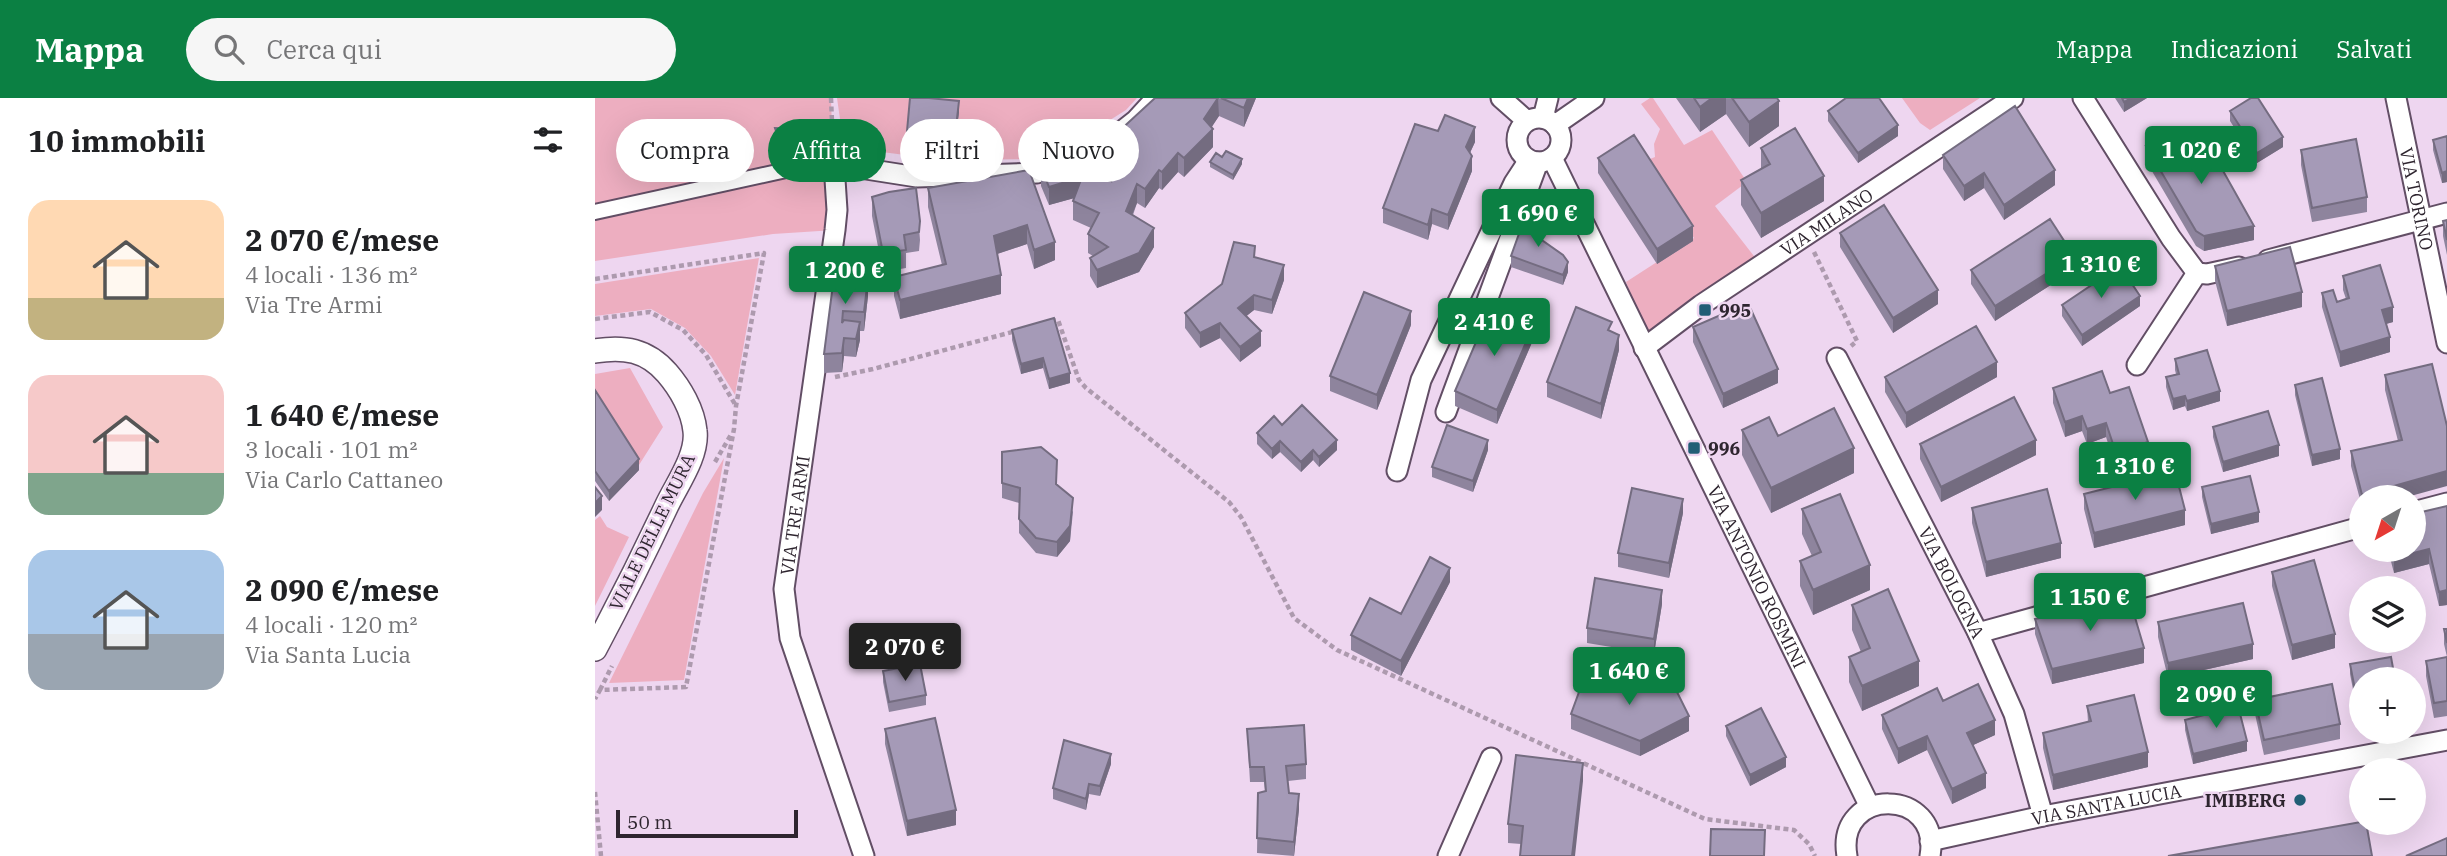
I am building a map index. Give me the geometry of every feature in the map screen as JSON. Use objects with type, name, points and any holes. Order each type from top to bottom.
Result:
[{"type":"street","points":[[886,172],[917,177],[1037,173],[1085,160],[1136,120],[1156,98]]},
{"type":"street","points":[[1397,471],[1421,380],[1514,183],[1560,143],[1560,135],[1501,98]]},
{"type":"street","points":[[1541,122],[1548,98]]},
{"type":"street","points":[[1540,160],[1522,155],[1517,141],[1521,127],[1541,122],[1594,98]]},
{"type":"street","name":"VIA MILANO","points":[[1644,348],[1701,305],[2013,98]]},
{"type":"street","points":[[2083,98],[2171,238],[2197,273]]},
{"type":"street","name":"VIA TORINO","points":[[2396,98],[2447,343]]},
{"type":"street","points":[[1446,412],[1540,160]]},
{"type":"street","name":"VIA ANTONIO ROSMINI","points":[[1540,160],[1644,348],[1870,807]]},
{"type":"street","points":[[595,212],[768,174]]},
{"type":"street","name":"VIA TRE ARMI","points":[[835,182],[837,210],[785,589],[790,638],[865,856]]},
{"type":"street","points":[[2197,273],[2251,264],[2447,214]]},
{"type":"street","points":[[2137,365],[2197,273]]},
{"type":"street","name":"VIALE DELLE MURA","points":[[595,351],[624,348],[637,350],[650,357],[673,380],[687,406],[695,430],[690,457],[636,571],[595,649]]},
{"type":"street","name":"VIA BOLOGNA","points":[[1837,358],[1978,633],[2014,714],[2043,816]]},
{"type":"street","points":[[2426,509],[2447,503]]},
{"type":"street","points":[[1978,633],[2349,530]]},
{"type":"street","name":"VIA SANTA LUCIA","points":[[1930,848],[2043,816],[2447,740]]},
{"type":"street","points":[[1448,856],[1490,758]]},
{"type":"street","points":[[1847,856],[1846,842],[1850,827],[1857,816],[1870,807],[1889,803],[1907,807],[1922,820],[1930,848]]},
{"type":"path","points":[[831,98],[832,119]]},
{"type":"path","points":[[1806,236],[1857,341],[1837,358]]},
{"type":"path","points":[[595,279],[764,253],[686,687],[600,690],[595,699]]},
{"type":"path","points":[[595,319],[650,312],[683,330],[705,355],[736,406]]},
{"type":"path","points":[[1044,323],[1058,320],[1079,380],[1086,388],[1229,502],[1241,517],[1294,618],[1337,650],[1705,819],[1794,830],[1809,844],[1815,856]]},
{"type":"path","points":[[815,379],[847,376],[1017,331]]},
{"type":"path","points":[[595,792],[601,856]]},
{"type":"shaded area","points":[[595,98],[831,98],[832,119],[768,119],[768,182],[834,182],[835,230],[773,234],[595,261]]},
{"type":"shaded area","points":[[837,98],[1137,98],[1126,110],[1112,119],[1018,119],[1018,159],[1004,159],[1004,119],[900,119],[900,154],[886,153],[886,119],[840,119]]},
{"type":"shaded area","points":[[1653,98],[1684,145],[1712,130],[1747,182],[1715,206],[1757,260],[1647,336],[1626,282],[1694,238],[1645,161],[1655,157],[1654,144],[1660,129],[1641,104]]},
{"type":"shaded area","points":[[1902,98],[1980,98],[1930,130],[1920,123]]},
{"type":"shaded area","points":[[759,258],[735,395],[711,356],[685,328],[651,309],[595,316],[595,284]]},
{"type":"shaded area","points":[[630,368],[663,427],[639,465],[595,397],[595,374]]},
{"type":"shaded area","points":[[724,458],[684,680],[609,683],[703,493]]},
{"type":"shaded area","points":[[600,516],[607,527],[629,537],[595,606],[595,520]]},
{"type":"building","points":[[910,98],[959,101],[957,119],[908,119]]},
{"type":"building","points":[[1155,98],[1218,98],[1204,119],[1213,129],[1184,158],[1178,153],[1162,172],[1159,170],[1145,189],[1137,184],[1126,211],[1154,228],[1139,253],[1097,270],[1090,258],[1108,247],[1088,234],[1099,213],[1073,201],[1080,182],[1139,182],[1139,119],[1132,119]]},
{"type":"building","points":[[1221,98],[1248,98],[1244,108]]},
{"type":"building","points":[[1694,98],[1712,98],[1700,107]]},
{"type":"building","points":[[1732,98],[1777,98],[1779,101],[1749,122]]},
{"type":"building","points":[[1846,98],[1879,98],[1898,125],[1858,153],[1828,111]]},
{"type":"building","points":[[2251,98],[2258,98],[2283,137],[2257,153],[2230,111]]},
{"type":"building","points":[[2015,106],[2055,170],[2004,205],[1984,173],[1964,186],[1943,155]]},
{"type":"building","points":[[1445,115],[1475,127],[1466,147],[1472,156],[1448,215],[1432,209],[1428,225],[1383,208],[1415,124],[1438,131]]},
{"type":"building","points":[[1795,128],[1824,176],[1761,213],[1741,180],[1770,164],[1761,148]]},
{"type":"building","points":[[1634,135],[1693,226],[1657,249],[1598,158]]},
{"type":"building","points":[[2447,136],[2447,171],[2442,173],[2433,140]]},
{"type":"building","points":[[2204,137],[2254,226],[2204,236],[2196,231],[2146,146]]},
{"type":"building","points":[[2356,139],[2367,197],[2312,208],[2301,150]]},
{"type":"building","points":[[1226,151],[1242,159],[1233,175],[1210,162],[1216,153],[1222,157]]},
{"type":"building","points":[[1018,172],[1018,182],[1033,182],[1055,242],[1034,250],[1027,225],[994,236],[1001,275],[900,300],[894,277],[946,264],[928,188],[962,182],[1004,182],[1004,174]]},
{"type":"building","points":[[1047,182],[1066,182],[1049,187]]},
{"type":"building","points":[[916,188],[919,232],[904,235],[906,250],[883,253],[872,197]]},
{"type":"building","points":[[1884,205],[1938,290],[1893,318],[1840,233]]},
{"type":"building","points":[[1525,217],[1544,224],[1539,238],[1563,255],[1568,262],[1563,275],[1511,256]]},
{"type":"building","points":[[2050,219],[2074,256],[1995,306],[1971,270]]},
{"type":"building","points":[[2447,220],[2447,240],[2443,221]]},
{"type":"building","points":[[1234,242],[1255,246],[1254,257],[1284,265],[1272,300],[1254,295],[1238,308],[1261,331],[1240,347],[1220,323],[1200,333],[1185,313],[1222,284]]},
{"type":"building","points":[[2290,247],[2302,292],[2227,311],[2215,266]]},
{"type":"building","points":[[836,261],[853,264],[853,274],[868,278],[864,312],[843,311],[842,323],[844,320],[860,322],[856,339],[844,338],[842,353],[824,354]]},
{"type":"building","points":[[2380,265],[2393,307],[2382,310],[2390,337],[2340,352],[2322,293],[2333,290],[2337,302],[2349,298],[2343,276]]},
{"type":"building","points":[[2120,266],[2140,296],[2082,335],[2062,305]]},
{"type":"building","points":[[1364,292],[1411,311],[1377,395],[1330,376]]},
{"type":"building","points":[[1748,303],[1778,369],[1723,394],[1693,327]]},
{"type":"building","points":[[1491,307],[1533,326],[1497,410],[1455,391]]},
{"type":"building","points":[[1576,307],[1612,322],[1608,330],[1619,335],[1601,404],[1547,382]]},
{"type":"building","points":[[1054,318],[1070,373],[1049,379],[1043,358],[1021,364],[1012,330]]},
{"type":"building","points":[[1976,326],[1997,362],[1906,413],[1885,377]]},
{"type":"building","points":[[2207,350],[2220,391],[2187,401],[2185,396],[2173,399],[2166,377],[2179,374],[2175,359]]},
{"type":"building","points":[[2432,364],[2447,426],[2447,471],[2397,485],[2360,485],[2351,451],[2402,440],[2385,375]]},
{"type":"building","points":[[2102,371],[2110,393],[2129,387],[2148,442],[2116,453],[2106,423],[2087,429],[2082,416],[2065,422],[2053,388]]},
{"type":"building","points":[[2322,378],[2340,449],[2312,455],[2295,385]]},
{"type":"building","points":[[595,390],[639,459],[609,491],[595,471]]},
{"type":"building","points":[[2014,397],[2036,440],[1941,487],[1920,444]]},
{"type":"building","points":[[1302,405],[1337,440],[1319,457],[1313,450],[1301,462],[1280,441],[1272,449],[1257,433],[1274,416],[1282,425]]},
{"type":"building","points":[[1834,408],[1854,448],[1771,488],[1742,430],[1769,417],[1778,436]]},
{"type":"building","points":[[2268,411],[2279,445],[2223,462],[2213,427]]},
{"type":"building","points":[[1447,425],[1488,440],[1473,481],[1432,467]]},
{"type":"building","points":[[1041,447],[1057,460],[1056,484],[1073,498],[1070,526],[1057,542],[1036,538],[1019,519],[1020,488],[1002,483],[1002,452]]},
{"type":"building","points":[[2175,471],[2185,510],[2094,533],[2084,494]]},
{"type":"building","points":[[2250,476],[2259,512],[2211,524],[2202,487]]},
{"type":"building","points":[[595,487],[602,496],[595,503]]},
{"type":"building","points":[[1632,488],[1683,499],[1669,563],[1618,553]]},
{"type":"building","points":[[2047,489],[2061,543],[1986,562],[1972,508]]},
{"type":"building","points":[[1840,494],[1870,565],[1813,590],[1800,561],[1821,552],[1802,509]]},
{"type":"building","points":[[2447,506],[2447,590],[2439,592],[2429,549],[2426,550],[2426,511]]},
{"type":"building","points":[[1430,557],[1450,568],[1401,661],[1351,635],[1370,598],[1401,614]]},
{"type":"building","points":[[2314,560],[2335,634],[2292,645],[2272,572]]},
{"type":"building","points":[[1595,578],[1662,590],[1654,639],[1587,628]]},
{"type":"building","points":[[1888,589],[1919,661],[1862,686],[1849,657],[1870,648],[1852,605]]},
{"type":"building","points":[[2129,597],[2144,648],[2052,669],[2035,619]]},
{"type":"building","points":[[2243,603],[2253,644],[2168,663],[2158,622]]},
{"type":"building","points":[[2391,657],[2393,667],[2351,667],[2350,664]]},
{"type":"building","points":[[2447,657],[2447,701],[2434,703],[2426,661]]},
{"type":"building","points":[[920,664],[926,695],[889,702],[883,671]]},
{"type":"building","points":[[1586,673],[1642,689],[1671,680],[1689,716],[1640,741],[1571,714]]},
{"type":"building","points":[[1978,684],[1995,720],[1967,733],[1986,773],[1952,789],[1927,736],[1898,749],[1882,715],[1937,688],[1943,701]]},
{"type":"building","points":[[2332,684],[2340,724],[2264,740],[2255,700]]},
{"type":"building","points":[[2134,695],[2148,752],[2053,775],[2043,733],[2091,721],[2087,706]]},
{"type":"building","points":[[2238,706],[2247,741],[2193,754],[2185,720]]},
{"type":"building","points":[[1761,708],[1786,757],[1750,775],[1726,726]]},
{"type":"building","points":[[935,718],[956,810],[907,821],[885,729]]},
{"type":"building","points":[[1304,725],[1306,764],[1286,766],[1289,793],[1299,794],[1294,842],[1257,838],[1258,793],[1266,791],[1264,767],[1250,767],[1247,729]]},
{"type":"building","points":[[1064,740],[1111,754],[1100,786],[1089,784],[1086,799],[1053,788]]},
{"type":"building","points":[[1516,755],[1583,763],[1572,856],[1520,856],[1523,826],[1508,824]]},
{"type":"building","points":[[2349,824],[2349,835],[2368,835],[2372,856],[2168,856]]},
{"type":"building","points":[[1711,829],[1765,830],[1764,856],[1710,856]]},
{"type":"building","points":[[2447,838],[2447,856],[2406,856]]},
{"type":"place","name":"995","points":[[1705,310]]},
{"type":"place","name":"996","points":[[1694,448]]},
{"type":"place","name":"IMIBERG","points":[[2300,800]]}]
